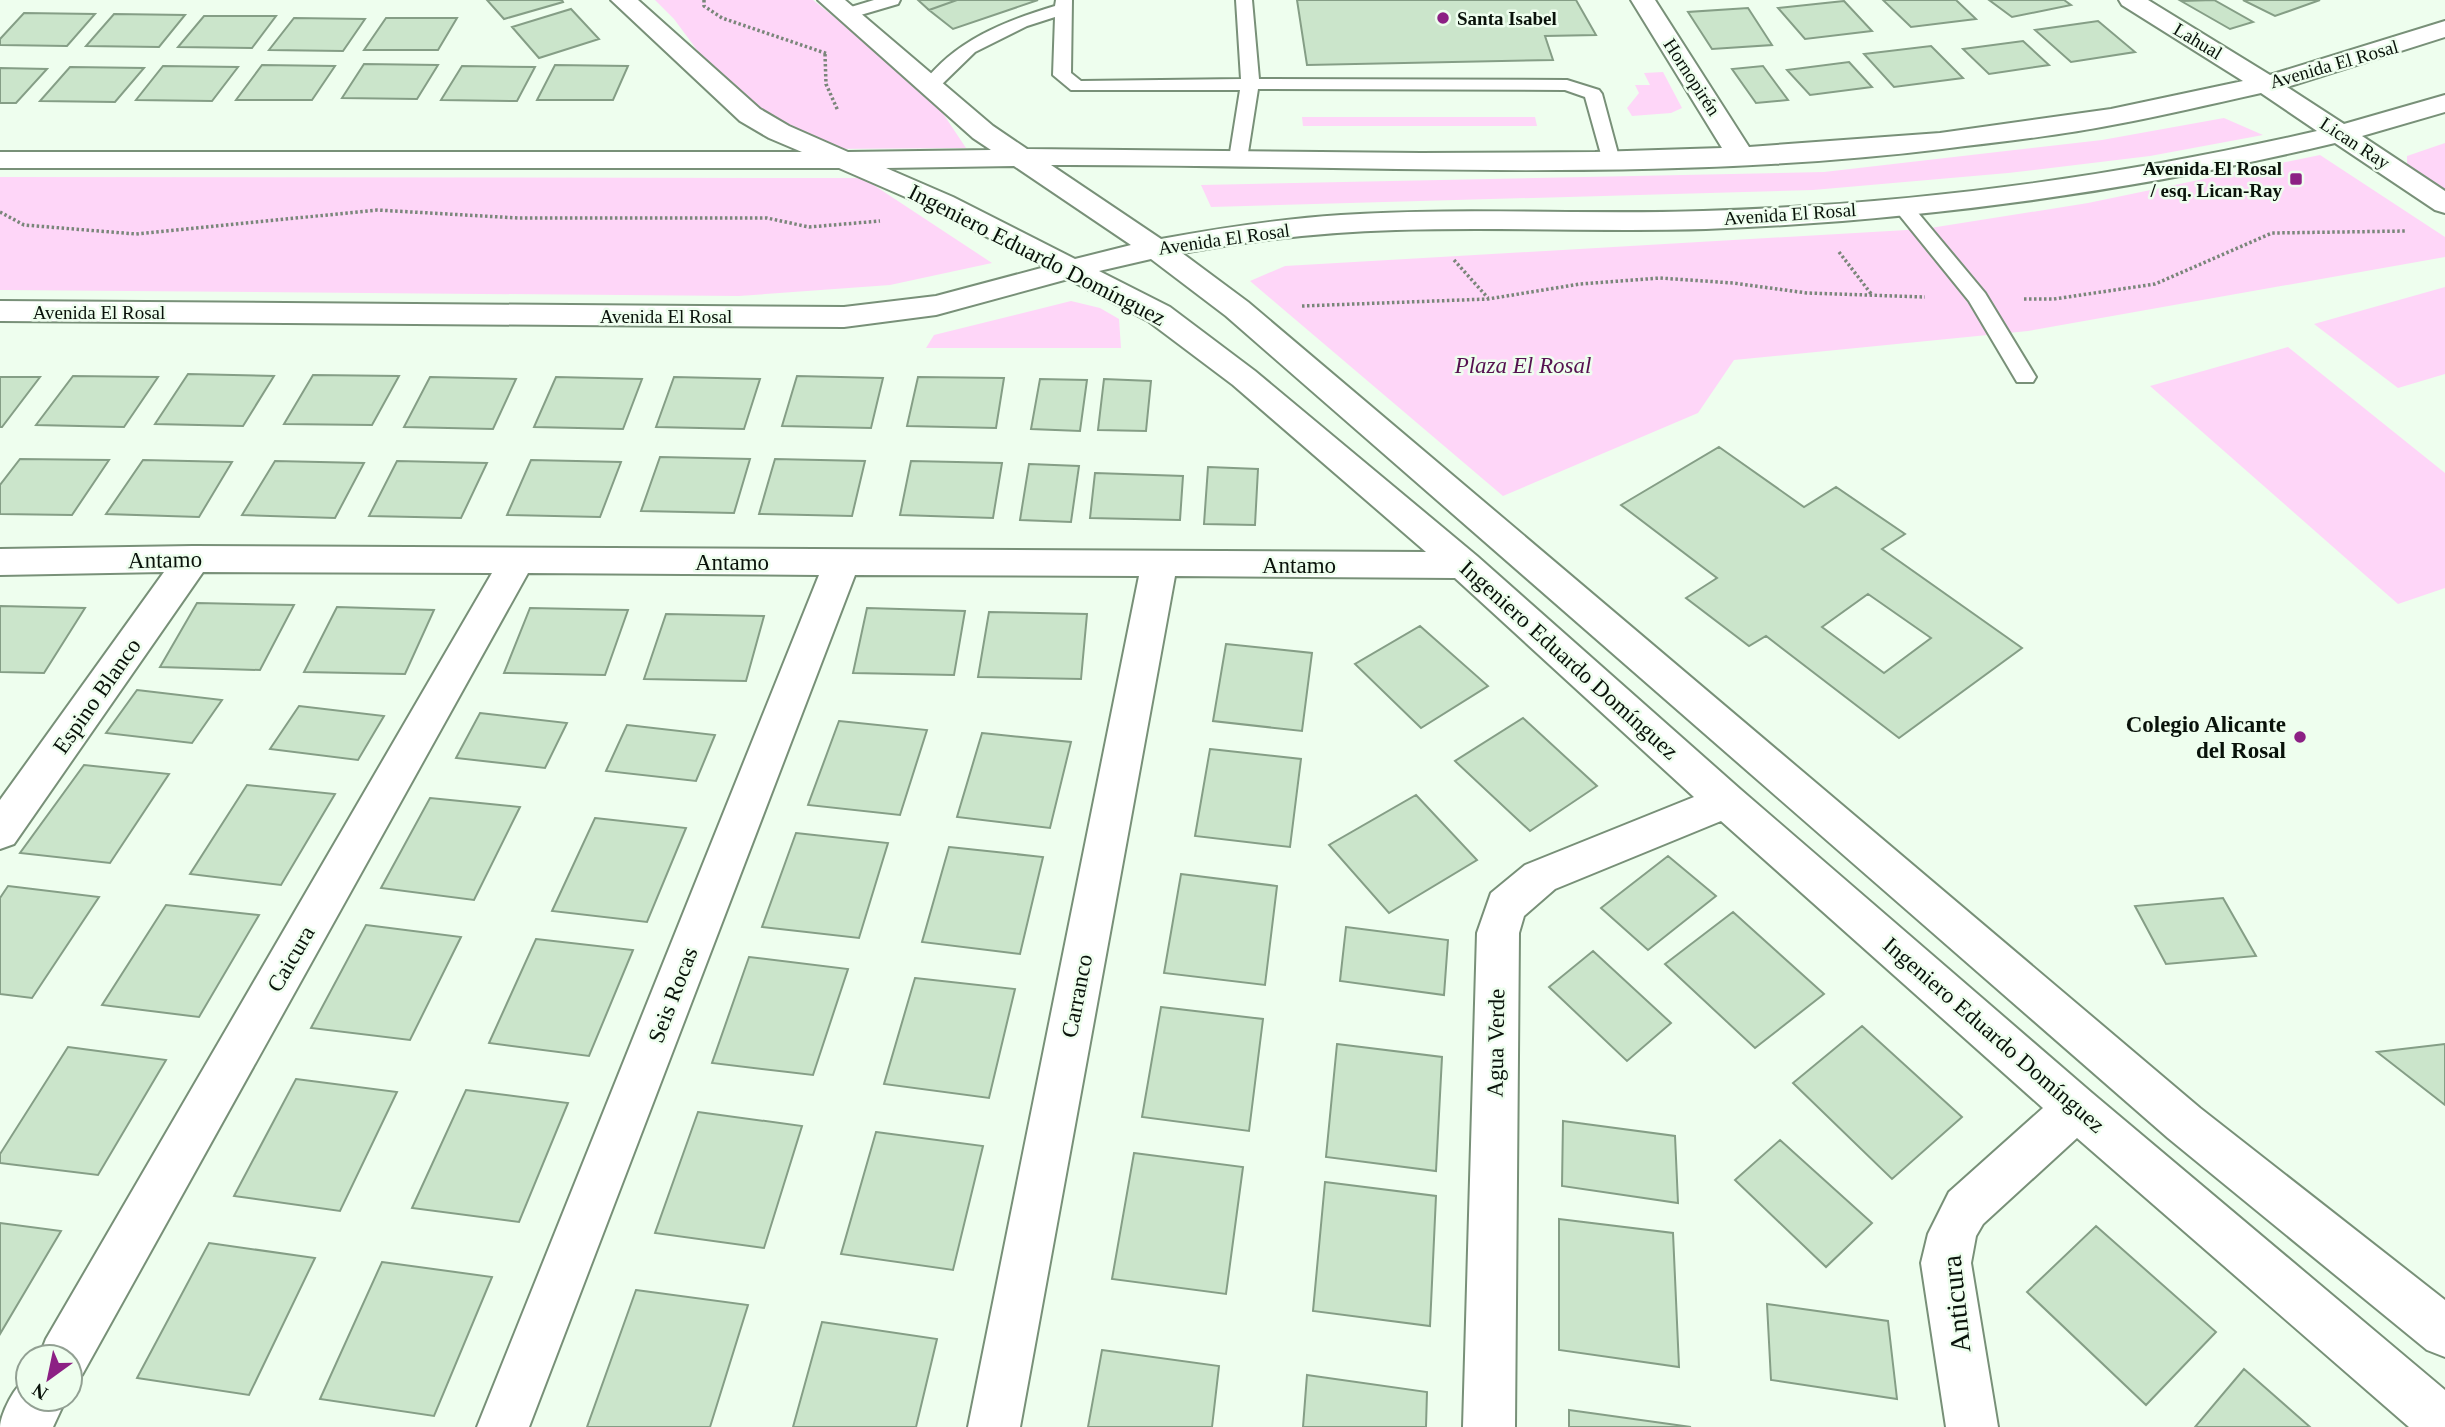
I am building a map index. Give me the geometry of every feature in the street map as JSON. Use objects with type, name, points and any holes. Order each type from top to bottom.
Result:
[{"type":"street","name":"Ingeniero Eduardo Domínguez","points":[[623,0],[750,115],[779,132],[943,203],[1160,314],[1244,378],[1464,565],[1726,801],[2076,1108],[2445,1424]]},
{"type":"street","name":"Hornopirén","points":[[1643,0],[1740,155]]},
{"type":"street","name":"Lahual","points":[[2131,0],[2264,84]]},
{"type":"street","points":[[839,7],[984,132],[1155,248],[1237,309],[2184,1122],[2445,1332]]},
{"type":"street","name":"Avenida El Rosal","points":[[0,159],[1020,158],[1611,161],[1740,155],[1969,139],[2108,118],[2264,84],[2382,52],[2445,29]]},
{"type":"street","name":"Lican Ray","points":[[2264,84],[2445,204]]},
{"type":"street","name":"Avenida El Rosal","points":[[0,311],[844,317],[894,313],[946,304],[1072,268],[1199,239],[1362,223],[1703,220],[1902,206],[2081,184],[2275,148],[2386,122],[2445,103]]},
{"type":"street","name":"Antamo","points":[[0,562],[193,559],[1464,565]]},
{"type":"street","name":"Espino Blanco","points":[[0,832],[193,559]]},
{"type":"street","name":"Caicura","points":[[72,1343],[517,561]]},
{"type":"street","name":"Seis Rocas","points":[[503,1427],[842,563]]},
{"type":"street","name":"Carranco","points":[[994,1427],[1159,564]]},
{"type":"street","name":"Agua Verde","points":[[1489,1427],[1498,933],[1506,906],[1540,877],[1726,801]]},
{"type":"street","name":"Anticura","points":[[1972,1427],[1946,1263],[1950,1239],[1956,1222],[1966,1208],[2076,1108]]},
{"type":"lane","points":[[839,7],[892,0]]},
{"type":"lane","points":[[1238,159],[1250,84],[1244,0]]},
{"type":"lane","points":[[931,85],[969,48],[1064,4],[1062,75],[1077,86],[1567,85],[1593,94],[1611,161]]},
{"type":"lane","points":[[1902,206],[1978,298],[2025,377]]},
{"type":"path","points":[[704,0],[704,6],[710,13],[837,57]]},
{"type":"path","points":[[826,48],[823,68],[831,102],[838,112]]},
{"type":"path","points":[[0,212],[24,225],[136,234],[377,210],[518,218],[767,218],[810,227],[915,218],[943,203]]},
{"type":"path","points":[[1237,309],[1488,299]]},
{"type":"green space","points":[[655,0],[813,0],[930,94],[966,148],[821,149],[723,85],[674,19]]},
{"type":"green space","points":[[1663,72],[1682,108],[1671,113],[1632,116],[1627,108],[1639,93],[1635,85],[1650,85],[1644,73]]},
{"type":"green space","points":[[1302,117],[1535,117],[1537,126],[1303,126]]},
{"type":"green space","points":[[2224,118],[2263,135],[2150,156],[2008,173],[1813,190],[1211,207],[1201,185],[1824,172],[2102,140]]},
{"type":"green space","points":[[2445,143],[2445,192],[2407,165],[2407,156]]},
{"type":"green space","name":"Plaza El Rosal","points":[[2320,155],[2445,237],[2445,257],[2028,331],[1734,360],[1698,413],[1503,496],[1250,281],[1285,266],[1924,229],[2088,203]]},
{"type":"green space","points":[[0,177],[863,178],[992,263],[890,285],[739,296],[0,290]]},
{"type":"green space","points":[[2445,287],[2445,374],[2398,388],[2314,324]]},
{"type":"green space","points":[[1071,301],[1100,308],[1119,319],[1121,348],[926,348],[934,335]]},
{"type":"green space","points":[[2288,347],[2445,473],[2445,588],[2398,604],[2150,386]]},
{"type":"building","points":[[487,0],[562,0],[563,2],[504,19]]},
{"type":"building","points":[[918,0],[957,0],[929,10]]},
{"type":"building","points":[[957,0],[1038,0],[953,29],[929,10]]},
{"type":"building","name":"Santa Isabel","points":[[1297,0],[1576,0],[1596,35],[1545,36],[1553,60],[1307,65]]},
{"type":"building","points":[[1883,0],[1956,0],[1976,19],[1911,27]]},
{"type":"building","points":[[1989,0],[2064,0],[2071,5],[2012,17]]},
{"type":"building","points":[[2214,0],[2253,22],[2230,29],[2181,1]]},
{"type":"building","points":[[2243,0],[2320,0],[2275,16]]},
{"type":"building","points":[[1844,1],[1872,31],[1805,39],[1778,8]]},
{"type":"building","points":[[1748,8],[1772,45],[1712,49],[1688,12]]},
{"type":"building","points":[[571,9],[599,39],[539,58],[512,27]]},
{"type":"building","points":[[24,13],[95,14],[67,46],[0,45],[0,39]]},
{"type":"building","points":[[114,14],[185,15],[159,47],[86,46]]},
{"type":"building","points":[[204,16],[276,16],[252,48],[178,47]]},
{"type":"building","points":[[294,18],[365,19],[343,51],[269,50]]},
{"type":"building","points":[[386,18],[457,18],[438,50],[364,50]]},
{"type":"building","points":[[2098,21],[2135,52],[2071,62],[2035,30]]},
{"type":"building","points":[[2023,41],[2049,65],[1989,74],[1963,49]]},
{"type":"building","points":[[1931,46],[1963,78],[1894,87],[1864,54]]},
{"type":"building","points":[[1849,62],[1872,87],[1810,95],[1787,70]]},
{"type":"building","points":[[364,64],[438,65],[417,99],[342,98]]},
{"type":"building","points":[[262,65],[335,66],[312,100],[236,100]]},
{"type":"building","points":[[555,65],[628,66],[613,100],[537,100]]},
{"type":"building","points":[[163,66],[238,67],[212,101],[136,100]]},
{"type":"building","points":[[462,66],[535,67],[517,101],[441,100]]},
{"type":"building","points":[[1763,66],[1788,100],[1756,103],[1732,69]]},
{"type":"building","points":[[70,67],[144,68],[115,102],[40,101]]},
{"type":"building","points":[[0,68],[47,69],[16,103],[0,103]]},
{"type":"building","points":[[188,374],[274,376],[243,426],[155,424]]},
{"type":"building","points":[[313,375],[399,376],[372,425],[284,424]]},
{"type":"building","points":[[73,376],[158,377],[124,427],[36,425]]},
{"type":"building","points":[[797,376],[883,378],[871,428],[782,426]]},
{"type":"building","points":[[0,377],[40,377],[2,427],[0,427]]},
{"type":"building","points":[[430,377],[516,379],[493,429],[404,427]]},
{"type":"building","points":[[556,377],[642,379],[623,429],[534,427]]},
{"type":"building","points":[[674,377],[760,379],[744,429],[656,427]]},
{"type":"building","points":[[918,377],[1004,378],[996,428],[907,426]]},
{"type":"building","points":[[1040,379],[1087,380],[1080,431],[1031,429]]},
{"type":"building","points":[[1104,379],[1151,381],[1146,431],[1098,430]]},
{"type":"building","points":[[1719,447],[1804,507],[1836,487],[1905,534],[1882,549],[2022,648],[1899,738],[1766,636],[1749,646],[1686,598],[1717,578],[1621,505]],"holes":[[[1868,594],[1931,638],[1884,673],[1822,627]]]},
{"type":"building","points":[[660,457],[750,459],[734,513],[641,511]]},
{"type":"building","points":[[20,459],[109,460],[72,515],[0,514],[0,485]]},
{"type":"building","points":[[775,459],[865,461],[852,516],[759,514]]},
{"type":"building","points":[[143,460],[232,462],[199,517],[106,514]]},
{"type":"building","points":[[531,460],[621,462],[600,517],[507,515]]},
{"type":"building","points":[[275,461],[364,463],[335,518],[242,515]]},
{"type":"building","points":[[397,461],[487,463],[461,518],[369,516]]},
{"type":"building","points":[[911,461],[1002,463],[993,518],[900,515]]},
{"type":"building","points":[[1029,464],[1079,466],[1071,522],[1020,520]]},
{"type":"building","points":[[1208,467],[1258,469],[1255,525],[1204,524]]},
{"type":"building","points":[[1095,473],[1183,476],[1180,520],[1090,518]]},
{"type":"building","points":[[197,603],[294,605],[260,670],[160,667]]},
{"type":"building","points":[[0,606],[85,608],[44,673],[0,672]]},
{"type":"building","points":[[337,607],[434,610],[405,674],[304,672]]},
{"type":"building","points":[[530,608],[628,610],[605,675],[504,673]]},
{"type":"building","points":[[867,608],[965,611],[954,675],[853,673]]},
{"type":"building","points":[[989,612],[1087,614],[1081,679],[978,677]]},
{"type":"building","points":[[666,614],[764,616],[746,681],[644,679]]},
{"type":"building","points":[[1420,626],[1488,686],[1421,728],[1355,664]]},
{"type":"building","points":[[1226,644],[1312,653],[1302,731],[1213,721]]},
{"type":"building","points":[[137,690],[222,700],[192,743],[106,733]]},
{"type":"building","points":[[299,706],[384,716],[358,760],[270,749]]},
{"type":"building","points":[[480,713],[567,723],[545,768],[456,758]]},
{"type":"building","points":[[1523,718],[1597,786],[1530,831],[1455,761]]},
{"type":"building","points":[[839,721],[927,730],[900,815],[808,805]]},
{"type":"building","points":[[627,725],[715,735],[696,781],[606,771]]},
{"type":"building","points":[[982,733],[1071,742],[1050,828],[957,817]]},
{"type":"building","points":[[1210,749],[1301,759],[1290,847],[1195,836]]},
{"type":"building","points":[[84,765],[169,774],[110,863],[20,853]]},
{"type":"building","points":[[247,785],[335,794],[281,885],[190,874]]},
{"type":"building","points":[[1416,795],[1477,860],[1389,913],[1329,845]]},
{"type":"building","points":[[430,798],[520,807],[474,900],[381,888]]},
{"type":"building","points":[[595,818],[686,828],[647,922],[552,911]]},
{"type":"building","points":[[796,833],[888,843],[859,938],[762,927]]},
{"type":"building","points":[[949,847],[1043,857],[1020,954],[922,942]]},
{"type":"building","points":[[1668,856],[1716,896],[1648,950],[1601,908]]},
{"type":"building","points":[[1181,874],[1277,886],[1265,985],[1164,973]]},
{"type":"building","points":[[8,886],[99,897],[32,998],[0,994],[0,898]]},
{"type":"building","points":[[2223,898],[2256,956],[2166,964],[2135,906]]},
{"type":"building","points":[[166,905],[259,915],[199,1017],[102,1005]]},
{"type":"building","points":[[1733,912],[1824,994],[1755,1048],[1665,964]]},
{"type":"building","points":[[366,925],[461,937],[410,1040],[311,1028]]},
{"type":"building","points":[[1346,927],[1448,940],[1444,995],[1340,981]]},
{"type":"building","points":[[536,939],[633,950],[589,1056],[489,1043]]},
{"type":"building","points":[[1593,951],[1671,1023],[1627,1061],[1549,987]]},
{"type":"building","points":[[749,957],[848,969],[813,1075],[712,1063]]},
{"type":"building","points":[[915,978],[1015,989],[989,1098],[884,1084]]},
{"type":"building","points":[[1161,1007],[1263,1019],[1249,1131],[1142,1117]]},
{"type":"building","points":[[1862,1026],[1962,1117],[1892,1179],[1793,1083]]},
{"type":"building","points":[[1337,1044],[1442,1057],[1436,1171],[1326,1157]]},
{"type":"building","points":[[2445,1044],[2445,1105],[2377,1052]]},
{"type":"building","points":[[68,1047],[166,1060],[98,1175],[0,1163],[0,1154]]},
{"type":"building","points":[[296,1079],[397,1092],[340,1211],[234,1196]]},
{"type":"building","points":[[466,1090],[568,1103],[519,1222],[412,1208]]},
{"type":"building","points":[[698,1112],[802,1126],[764,1248],[655,1233]]},
{"type":"building","points":[[1563,1121],[1675,1136],[1678,1203],[1562,1186]]},
{"type":"building","points":[[876,1132],[983,1146],[953,1270],[841,1254]]},
{"type":"building","points":[[1780,1140],[1872,1223],[1826,1267],[1735,1180]]},
{"type":"building","points":[[1134,1153],[1243,1167],[1226,1294],[1112,1279]]},
{"type":"building","points":[[1325,1182],[1436,1196],[1430,1326],[1313,1311]]},
{"type":"building","points":[[1559,1219],[1673,1233],[1679,1367],[1559,1350]]},
{"type":"building","points":[[0,1223],[61,1231],[0,1334]]},
{"type":"building","points":[[2096,1226],[2216,1332],[2146,1405],[2027,1292]]},
{"type":"building","points":[[209,1243],[315,1258],[249,1395],[137,1378]]},
{"type":"building","points":[[382,1262],[492,1277],[434,1416],[320,1399]]},
{"type":"building","points":[[636,1290],[748,1305],[710,1427],[587,1427]]},
{"type":"building","points":[[1767,1304],[1888,1321],[1897,1399],[1771,1380]]},
{"type":"building","points":[[822,1322],[937,1339],[916,1427],[793,1427]]},
{"type":"building","points":[[1102,1350],[1219,1366],[1212,1427],[1088,1427]]},
{"type":"building","points":[[2244,1369],[2310,1427],[2195,1427]]},
{"type":"building","points":[[1307,1375],[1427,1392],[1426,1427],[1303,1427]]},
{"type":"building","points":[[1569,1410],[1691,1427],[1569,1427]]},
{"type":"place","name":"Santa Isabel","points":[[1443,18]]},
{"type":"place","name":"Avenida El Rosal / esq. Lican-Ray","points":[[2296,179]]},
{"type":"place","name":"Colegio Alicante del Rosal","points":[[2300,737]]}]
